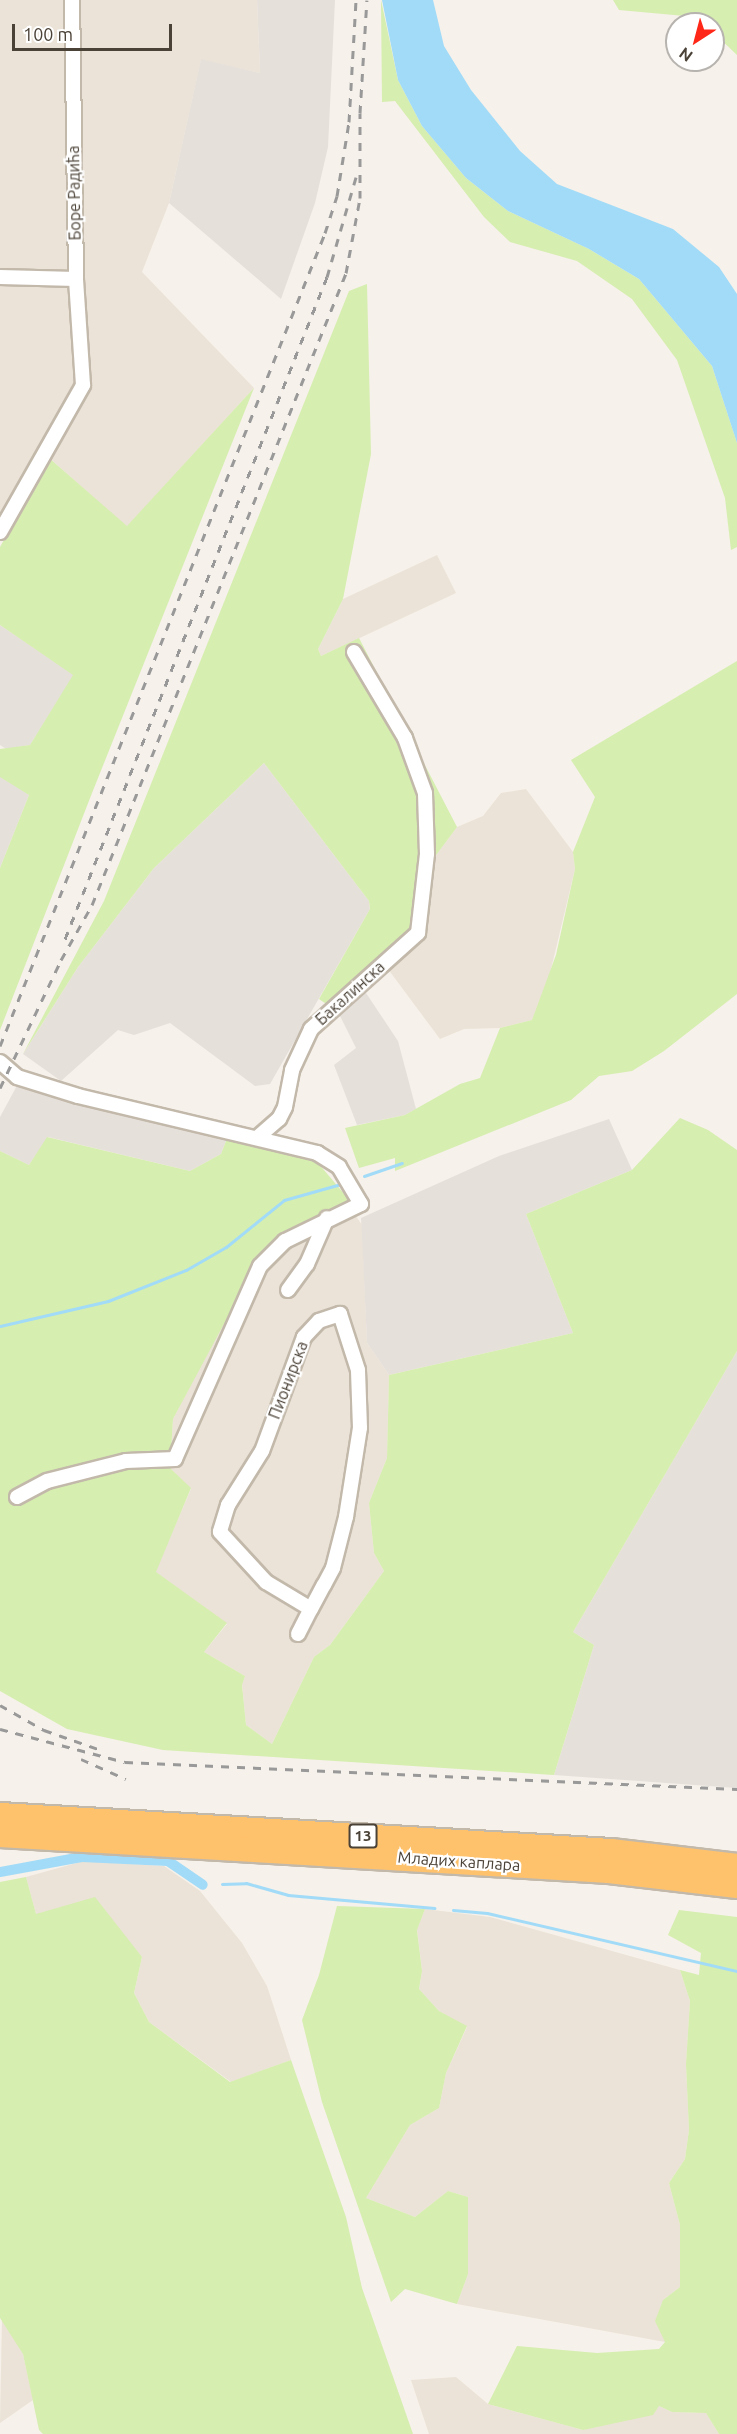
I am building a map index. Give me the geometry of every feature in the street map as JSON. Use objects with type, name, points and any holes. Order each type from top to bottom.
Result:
[{"type":"highway","name":"Младих каплара","points":[[0,1815],[611,1851],[737,1866]]},
{"type":"highway","name":"Младих каплара","points":[[0,1835],[609,1871],[737,1886]]},
{"type":"street","name":"Боре Радића","points":[[0,532],[83,385],[76,279],[72,0]]},
{"type":"street","points":[[0,278],[76,279]]},
{"type":"street","name":"Бакалинска","points":[[258,1137],[279,1119],[285,1107],[292,1070],[311,1029],[418,933],[427,854],[425,793],[405,738],[354,652]]},
{"type":"street","points":[[0,1062],[17,1077],[78,1096],[258,1137],[317,1153],[339,1167],[361,1204],[327,1218],[285,1240],[261,1266],[239,1308],[175,1459],[126,1461],[47,1481],[17,1497]]},
{"type":"street","points":[[288,1290],[307,1264],[327,1218]]},
{"type":"street","name":"Пионирска","points":[[298,1634],[333,1568],[360,1428],[358,1370],[340,1314],[319,1321],[304,1337],[262,1451],[228,1505],[220,1532],[266,1582],[311,1609]]},
{"type":"shaded area","points":[[0,0],[257,0],[260,73],[201,60],[169,203],[142,272],[254,388],[127,527],[38,448],[0,515]]},
{"type":"shaded area","points":[[257,0],[335,0],[328,147],[315,203],[281,299],[169,203],[201,59],[260,73]]},
{"type":"shaded area","points":[[437,555],[456,593],[321,656],[318,649],[343,599]]},
{"type":"shaded area","points":[[0,625],[74,675],[30,745],[6,749],[0,745]]},
{"type":"shaded area","points":[[264,763],[369,901],[370,909],[270,1084],[255,1086],[170,1023],[134,1035],[118,1030],[61,1081],[23,1054],[78,967],[154,868]]},
{"type":"shaded area","points":[[0,773],[29,795],[0,868]]},
{"type":"shaded area","points":[[526,789],[573,852],[575,869],[545,994],[532,1020],[500,1028],[464,1029],[440,1039],[385,965],[421,911],[428,866],[457,827],[483,816],[501,793]]},
{"type":"shaded area","points":[[362,987],[398,1041],[416,1109],[405,1115],[357,1125],[334,1065],[356,1048],[338,1012]]},
{"type":"shaded area","points":[[20,1080],[228,1136],[221,1154],[190,1171],[48,1137],[29,1165],[0,1151],[0,1117]]},
{"type":"shaded area","points":[[609,1119],[632,1170],[526,1214],[573,1333],[389,1375],[367,1343],[361,1218],[499,1156]]},
{"type":"shaded area","points":[[353,1212],[362,1225],[367,1343],[389,1375],[387,1458],[369,1503],[374,1553],[384,1571],[330,1645],[314,1657],[272,1744],[246,1725],[242,1684],[245,1676],[204,1652],[227,1624],[155,1572],[191,1489],[170,1468],[173,1419],[261,1250]]},
{"type":"shaded area","points":[[737,1351],[737,1788],[554,1775],[594,1645],[573,1632]]},
{"type":"shaded area","points":[[84,1861],[164,1866],[200,1891],[242,1943],[267,1986],[291,2060],[231,2082],[149,2022],[134,1993],[142,1957],[36,1914],[26,1877]]},
{"type":"shaded area","points":[[425,1909],[490,1917],[680,1970],[690,2001],[686,2064],[689,2130],[685,2159],[669,2183],[680,2225],[680,2287],[663,2300],[665,2342],[457,2304],[468,2274],[468,2197],[448,2191],[415,2217],[366,2198],[410,2125],[439,2108],[446,2073],[467,2027],[439,2011],[419,1989],[422,1971],[417,1929]]},
{"type":"shaded area","points":[[2,2317],[23,2354],[33,2400],[0,2423]]},
{"type":"shaded area","points":[[456,2377],[488,2404],[583,2430],[659,2406],[672,2412],[706,2413],[719,2434],[429,2434],[411,2380]]},
{"type":"green space","points":[[381,0],[398,80],[422,126],[466,178],[508,211],[589,249],[639,279],[712,366],[737,443],[737,547],[731,550],[725,498],[677,360],[632,299],[577,261],[510,242],[484,217],[395,101],[382,102]]},
{"type":"green space","points":[[613,0],[737,0],[737,55],[725,44],[725,12],[665,12],[665,14],[619,10]]},
{"type":"green space","points":[[367,284],[371,454],[343,599],[318,649],[321,656],[359,638],[457,827],[428,866],[421,943],[385,965],[338,1012],[319,999],[370,909],[369,901],[264,763],[154,868],[78,967],[23,1054],[104,901],[349,291]]},
{"type":"green space","points":[[254,388],[0,1030],[0,868],[29,795],[0,777],[0,749],[30,745],[73,675],[0,625],[0,547],[49,458],[127,526]]},
{"type":"green space","points":[[737,661],[737,994],[664,1051],[632,1071],[599,1076],[571,1100],[395,1171],[395,1158],[359,1168],[345,1128],[405,1115],[460,1084],[480,1078],[500,1028],[532,1020],[556,955],[575,869],[573,852],[595,797],[571,760]]},
{"type":"green space","points":[[680,1118],[708,1130],[737,1150],[737,1351],[573,1632],[594,1645],[554,1775],[163,1750],[67,1729],[0,1691],[0,1151],[29,1165],[47,1137],[190,1171],[221,1154],[228,1136],[318,1163],[351,1202],[264,1249],[173,1419],[170,1468],[191,1488],[156,1572],[227,1623],[204,1652],[245,1676],[242,1685],[246,1725],[272,1744],[314,1657],[330,1645],[384,1571],[374,1553],[369,1503],[387,1458],[389,1375],[573,1333],[526,1214],[632,1170]]},
{"type":"green space","points":[[26,1877],[36,1914],[95,1897],[142,1957],[134,1993],[149,2022],[230,2082],[291,2060],[346,2217],[362,2288],[413,2434],[43,2434],[39,2430],[23,2354],[0,2318],[0,1882]]},
{"type":"green space","points":[[337,1906],[425,1909],[417,1930],[422,1971],[419,1989],[439,2011],[467,2026],[446,2073],[439,2108],[410,2125],[366,2198],[415,2217],[448,2191],[468,2197],[468,2274],[457,2304],[405,2289],[391,2302],[322,2102],[302,2020],[319,1975]]},
{"type":"green space","points":[[679,1910],[737,1917],[737,2434],[719,2434],[706,2413],[672,2412],[659,2406],[653,2415],[583,2430],[488,2404],[517,2346],[597,2353],[659,2349],[665,2342],[655,2321],[663,2300],[680,2287],[680,2225],[669,2183],[685,2159],[689,2130],[686,2064],[690,2001],[680,1970],[699,1975],[701,1953],[668,1935]]},
{"type":"water","points":[[382,0],[433,0],[444,46],[471,90],[520,151],[557,184],[673,229],[719,267],[737,294],[737,443],[712,366],[639,279],[589,249],[508,211],[466,178],[422,126],[398,80]]},
{"type":"waterway","points":[[364,1176],[402,1163]]},
{"type":"waterway","points":[[0,1326],[108,1301],[186,1270],[226,1247],[284,1200],[341,1184]]},
{"type":"waterway","points":[[0,1872],[82,1857],[168,1861],[203,1885]]},
{"type":"waterway","points":[[222,1884],[246,1883],[288,1895],[434,1908]]},
{"type":"waterway","points":[[453,1910],[487,1913],[737,1971]]},
{"type":"railway","points":[[0,1046],[325,233],[337,196],[349,122],[356,0]]},
{"type":"railway","points":[[0,1088],[61,960],[92,905],[346,273],[360,198],[360,113],[367,0]]},
{"type":"railway","points":[[65,939],[327,277],[356,177]]},
{"type":"railway","points":[[0,1705],[44,1730],[101,1750]]},
{"type":"railway","points":[[0,1729],[125,1762],[737,1789]]},
{"type":"railway","points":[[81,1759],[126,1779]]}]
